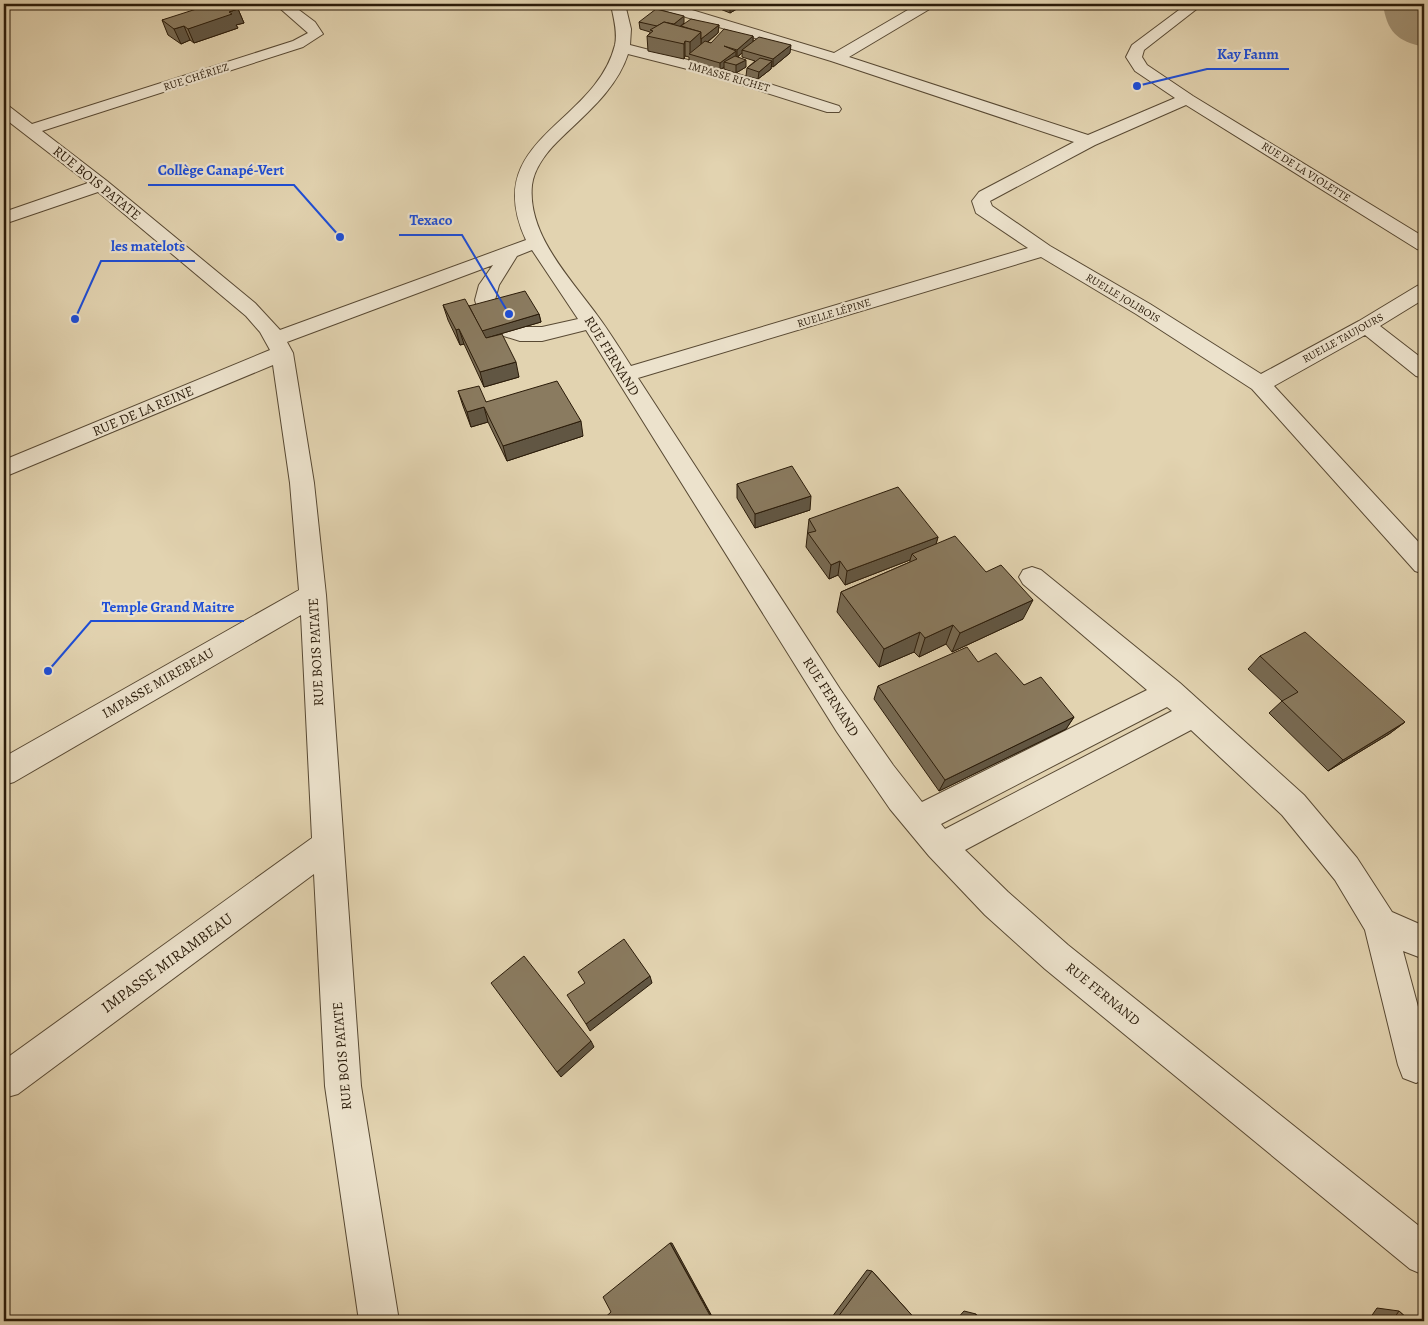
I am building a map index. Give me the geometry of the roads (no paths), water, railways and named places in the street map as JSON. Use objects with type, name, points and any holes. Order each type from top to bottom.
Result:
[{"type":"street","name":"RUE CHÉRIEZ","points":[[30,130],[298,44],[316,34],[310,25],[282,4]]},
{"type":"street","name":"RUE FERNAND","points":[[618,4],[623,48],[610,79],[531,163],[525,176],[522,204],[537,242],[591,322],[826,691],[872,760],[918,820],[941,847],[1005,913],[1424,1255]]},
{"type":"street","points":[[658,4],[836,58],[1089,141]]},
{"type":"street","points":[[836,58],[928,4]]},
{"type":"street","name":"RUE DE LA VIOLETTE","points":[[1196,4],[1137,48],[1134,57],[1141,68],[1187,99],[1424,245]]},
{"type":"street","name":"IMPASSE RICHET","points":[[623,48],[713,71],[834,109]]},
{"type":"street","name":"RUELLE JOLIBOIS","points":[[1187,99],[1089,141],[985,196],[982,201],[984,209],[1043,250],[1143,309],[1260,384],[1424,564]]},
{"type":"street","name":"RUE BOIS PATATE","points":[[4,110],[100,185],[248,307],[263,321],[279,346],[302,483],[313,595],[343,1086],[379,1321]]},
{"type":"street","points":[[4,218],[100,185]]},
{"type":"street","name":"RUE DE LA REINE","points":[[4,469],[279,346],[510,251],[537,242]]},
{"type":"street","name":"RUELLE LÉPINE","points":[[624,375],[1043,250]]},
{"type":"street","points":[[510,251],[502,267],[489,285],[485,300],[490,318],[500,328],[520,334],[542,334],[591,322]]},
{"type":"street","name":"RUELLE TAUJOURS","points":[[1260,384],[1366,326],[1424,290]]},
{"type":"street","points":[[1366,326],[1424,371]]},
{"type":"street","points":[[1032,577],[1170,692],[1293,805],[1346,869],[1380,924],[1416,1064]]},
{"type":"street","name":"IMPASSE MIREBEAU","points":[[4,772],[313,595]]},
{"type":"street","points":[[918,820],[1170,692]]},
{"type":"street","points":[[941,847],[1194,714]]},
{"type":"street","name":"IMPASSE MIRAMBEAU","points":[[5,1081],[328,845]]},
{"type":"street","points":[[1380,924],[1424,944]]},
{"type":"waterway","points":[[1402,4],[1407,24],[1413,30],[1424,35]]},
{"type":"place","name":"Kay Fanm","points":[[1137,86]]},
{"type":"place","name":"Collège Canapé-Vert","points":[[340,237]]},
{"type":"place","name":"Texaco","points":[[509,314]]},
{"type":"place","name":"les matelots","points":[[75,319]]},
{"type":"place","name":"Temple Grand Maitre","points":[[48,671]]}]
